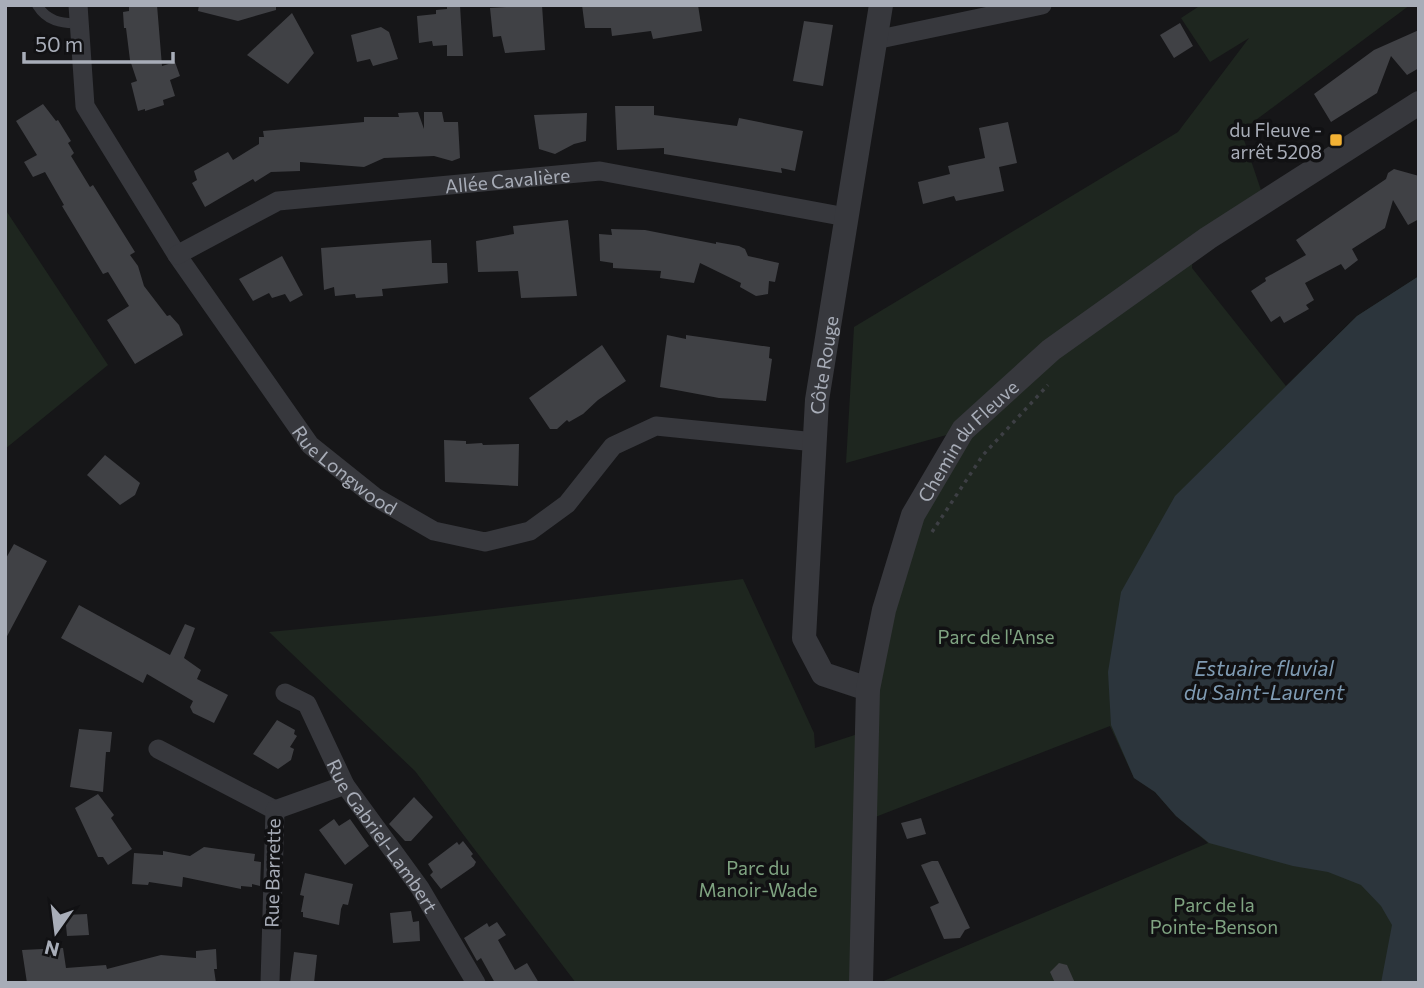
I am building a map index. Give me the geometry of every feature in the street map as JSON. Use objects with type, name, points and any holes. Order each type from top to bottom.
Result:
[{"type":"street","name":"Côte Rouge","points":[[869,689],[823,674],[804,638],[817,400],[881,5]]},
{"type":"street","points":[[875,40],[979,12],[1042,5]]},
{"type":"street","name":"Rue Longwood","points":[[78,14],[85,106],[177,255],[310,445],[375,497],[434,531],[485,542],[530,531],[567,504],[613,446],[656,426],[815,442]]},
{"type":"street","name":"Chemin du Fleuve","points":[[862,983],[869,689],[884,610],[913,514],[963,430],[1062,342],[1208,238],[1419,103]]},
{"type":"street","name":"Allée Cavalière","points":[[177,255],[278,201],[600,171],[846,217]]},
{"type":"street","name":"Rue Gabriel-Lambert","points":[[285,693],[307,704],[345,785],[419,888],[476,983]]},
{"type":"street","name":"Rue Barrette","points":[[158,749],[275,810],[271,983]]},
{"type":"street","points":[[275,810],[345,785]]},
{"type":"lane","name":"Rue Longwood","points":[[37,5],[47,18],[64,24],[78,14]]},
{"type":"path","points":[[931,533],[983,454],[1057,376]]},
{"type":"green space","points":[[1201,5],[1410,5],[1241,131],[1265,202],[1193,249],[1192,268],[1286,386],[1357,316],[1419,276],[1419,983],[879,983],[1208,843],[1176,816],[1155,792],[1134,778],[1110,726],[865,821],[861,983],[576,983],[415,771],[269,632],[435,616],[743,579],[814,733],[815,748],[867,731],[884,610],[961,431],[846,463],[854,327],[1178,132],[1249,38],[1210,62],[1181,18]]},
{"type":"green space","points":[[5,209],[108,365],[5,449]]},
{"type":"water","name":"Estuaire fluvial du Saint-Laurent","points":[[1419,276],[1419,983],[1381,983],[1392,925],[1381,906],[1361,885],[1328,872],[1293,866],[1209,843],[1176,816],[1155,792],[1134,778],[1111,725],[1108,672],[1121,592],[1175,496],[1357,316]]},
{"type":"building","points":[[129,5],[157,5],[162,66],[175,62],[180,76],[170,80],[175,96],[163,100],[164,105],[145,111],[138,111],[131,83],[137,81],[130,60],[123,12],[129,11]]},
{"type":"building","points":[[199,5],[276,5],[276,10],[238,21],[198,11]]},
{"type":"building","points":[[447,5],[460,5],[463,56],[447,56],[447,45],[433,46],[432,41],[419,43],[417,16],[436,14],[436,10],[447,9]]},
{"type":"building","points":[[542,5],[545,50],[505,53],[501,36],[493,37],[490,8]]},
{"type":"building","points":[[582,5],[698,5],[702,31],[653,39],[651,31],[612,36],[611,28],[585,28]]},
{"type":"building","points":[[292,13],[314,53],[288,84],[247,55]]},
{"type":"building","points":[[804,21],[833,25],[823,86],[793,81]]},
{"type":"building","points":[[1180,23],[1193,46],[1174,58],[1160,35]]},
{"type":"building","points":[[381,27],[389,32],[398,59],[373,66],[370,59],[357,62],[351,35]]},
{"type":"building","points":[[1419,30],[1419,68],[1407,75],[1391,56],[1377,93],[1331,122],[1314,94],[1374,50]]},
{"type":"building","points":[[43,104],[56,121],[58,120],[71,141],[68,143],[74,153],[71,156],[90,187],[93,185],[135,252],[130,255],[138,266],[144,286],[167,316],[170,315],[179,325],[183,335],[135,364],[107,320],[129,306],[108,272],[103,274],[45,172],[33,177],[24,162],[37,155],[16,121]]},
{"type":"building","points":[[615,106],[654,106],[654,115],[737,126],[739,118],[803,131],[795,171],[781,168],[782,173],[664,154],[664,148],[617,150]]},
{"type":"building","points":[[418,112],[424,129],[424,112],[442,112],[444,122],[458,122],[460,158],[452,161],[434,156],[384,158],[364,167],[300,162],[300,171],[271,172],[255,182],[253,179],[205,207],[192,183],[197,180],[194,171],[228,152],[233,160],[259,144],[259,137],[264,137],[263,131],[364,122],[364,117],[399,117],[398,113]]},
{"type":"building","points":[[587,113],[586,141],[555,154],[539,149],[534,115]]},
{"type":"building","points":[[1008,122],[1017,163],[999,167],[1004,191],[956,201],[954,196],[923,204],[918,182],[950,174],[948,166],[985,158],[979,128]]},
{"type":"building","points":[[1394,169],[1419,176],[1419,219],[1408,225],[1393,200],[1385,228],[1352,249],[1358,260],[1345,270],[1341,264],[1305,283],[1314,300],[1306,305],[1309,309],[1284,323],[1280,316],[1271,322],[1251,291],[1266,281],[1265,278],[1306,255],[1296,240],[1386,179],[1388,173]]},
{"type":"building","points":[[568,220],[577,296],[521,298],[518,271],[478,272],[476,241],[514,234],[513,226]]},
{"type":"building","points":[[611,229],[645,230],[739,246],[745,249],[748,256],[779,263],[775,282],[769,281],[768,294],[756,296],[740,287],[741,283],[700,263],[694,283],[660,278],[661,271],[613,268],[613,263],[600,261],[599,234],[612,235]]},
{"type":"building","points":[[431,240],[432,263],[447,263],[448,283],[382,289],[383,296],[356,298],[355,294],[335,296],[334,287],[324,290],[321,248]]},
{"type":"building","points":[[282,256],[303,295],[290,302],[285,294],[272,298],[269,293],[253,301],[239,279]]},
{"type":"building","points":[[667,335],[686,339],[686,335],[770,347],[769,358],[772,359],[766,401],[719,398],[660,387]]},
{"type":"building","points":[[602,345],[626,381],[583,414],[569,422],[567,420],[557,429],[550,429],[529,398]]},
{"type":"building","points":[[444,440],[483,445],[519,444],[518,486],[445,482]]},
{"type":"building","points":[[105,455],[140,483],[135,495],[120,505],[87,475]]},
{"type":"building","points":[[14,544],[47,561],[5,640],[5,560]]},
{"type":"building","points":[[79,605],[170,655],[185,624],[195,628],[184,658],[201,670],[197,679],[228,695],[214,723],[193,713],[190,707],[193,701],[147,674],[143,683],[61,638]]},
{"type":"building","points":[[277,720],[295,730],[294,734],[297,736],[290,747],[294,749],[291,760],[278,769],[253,754]]},
{"type":"building","points":[[79,729],[112,732],[110,752],[106,752],[103,792],[70,787]]},
{"type":"building","points":[[98,794],[114,815],[111,818],[132,849],[108,865],[103,857],[98,857],[75,808]]},
{"type":"building","points":[[414,797],[433,817],[411,841],[405,841],[389,824]]},
{"type":"building","points":[[921,818],[926,834],[907,839],[901,823]]},
{"type":"building","points":[[334,819],[339,826],[350,819],[369,846],[345,865],[319,830]]},
{"type":"building","points":[[463,841],[476,862],[441,889],[430,875],[433,872],[428,864],[457,842],[459,845]]},
{"type":"building","points":[[204,847],[255,854],[254,861],[261,862],[260,886],[252,884],[252,887],[241,886],[241,889],[183,877],[182,887],[149,882],[148,885],[132,884],[134,853],[163,855],[163,851],[190,856]]},
{"type":"building","points":[[938,861],[970,928],[965,930],[960,938],[944,939],[930,907],[939,903],[921,865]]},
{"type":"building","points":[[305,873],[353,884],[348,905],[343,904],[341,909],[339,925],[303,917],[301,912],[304,896],[300,895]]},
{"type":"building","points":[[411,911],[413,922],[419,921],[420,941],[393,943],[390,913]]},
{"type":"building","points":[[87,914],[89,935],[67,936],[65,915]]},
{"type":"building","points":[[497,922],[506,935],[498,940],[515,970],[527,963],[539,983],[495,983],[481,958],[477,961],[464,938],[487,923],[489,927]]},
{"type":"building","points":[[63,948],[66,968],[106,965],[107,969],[161,955],[196,958],[196,951],[216,949],[216,983],[27,983],[22,950]]},
{"type":"building","points":[[294,952],[317,955],[314,983],[290,983]]},
{"type":"building","points":[[1059,963],[1067,965],[1075,983],[1055,983],[1050,972]]},
{"type":"place","name":"du Fleuve - arrêt 5208","points":[[1336,140]]},
{"type":"park label","name":"Parc de l'Anse","points":[[996,636]]},
{"type":"park label","name":"Parc du Manoir-Wade","points":[[758,878]]},
{"type":"park label","name":"Parc de la Pointe-Benson","points":[[1214,915]]}]
